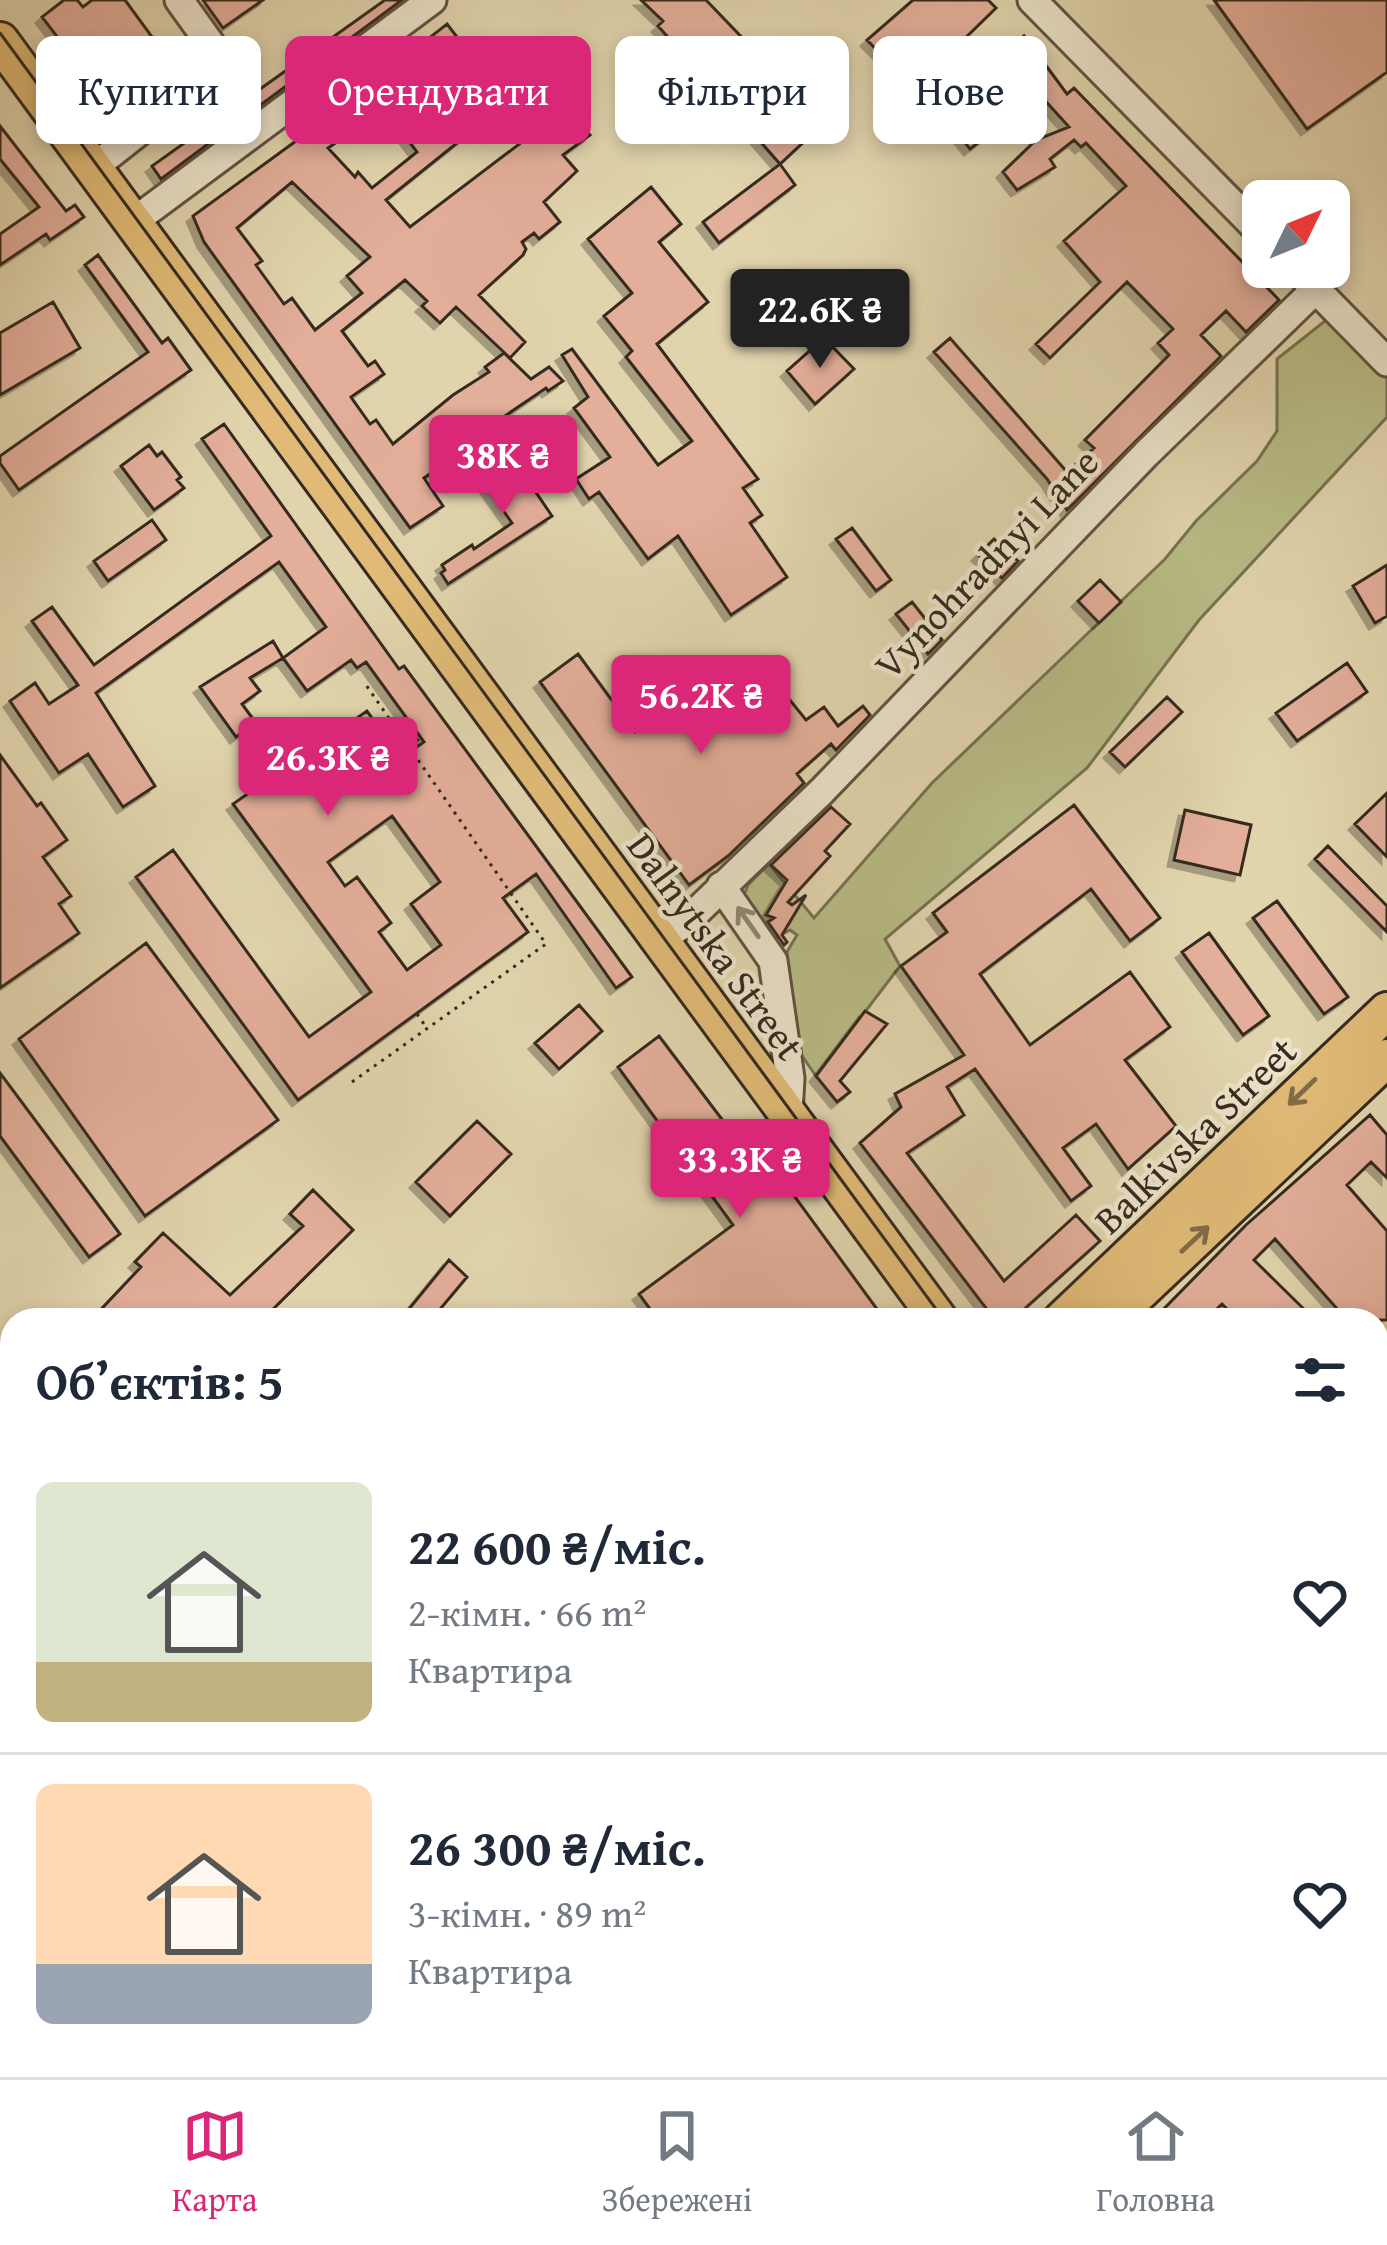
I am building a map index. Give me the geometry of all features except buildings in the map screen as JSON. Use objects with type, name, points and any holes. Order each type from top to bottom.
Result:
[{"type":"main road","name":"Dalnytska Street","points":[[0,41],[930,1308]]},
{"type":"main road","name":"Balkivska Street","points":[[1075,1308],[1387,1011]]},
{"type":"main road","name":"Balkivska Street","points":[[1124,1308],[1387,1058]]},
{"type":"street","points":[[94,168],[208,76],[216,60],[212,46],[178,0]]},
{"type":"street","points":[[133,222],[431,0]]},
{"type":"street","points":[[1032,0],[1242,214]]},
{"type":"street","points":[[1316,289],[1387,362]]},
{"type":"street","name":"Vynohradnyi Lane","points":[[660,941],[688,920],[822,791],[1146,454],[1316,289]]},
{"type":"street","points":[[721,886],[773,962],[790,1078],[788,1114]]},
{"type":"path","points":[[352,1082],[546,944],[366,685]]},
{"type":"path","points":[[409,746],[421,738]]},
{"type":"path","points":[[417,1014],[427,1028]]},
{"type":"green space","points":[[1330,317],[1387,376],[1387,417],[1199,620],[1087,768],[885,939],[900,966],[816,1076],[800,1053],[787,952],[797,935],[790,930],[775,938],[749,909],[744,895],[748,885],[769,864],[814,918],[932,783],[1165,559],[1257,461],[1277,431],[1277,359]]},
{"type":"tram line","points":[[0,33],[935,1308]]}]
